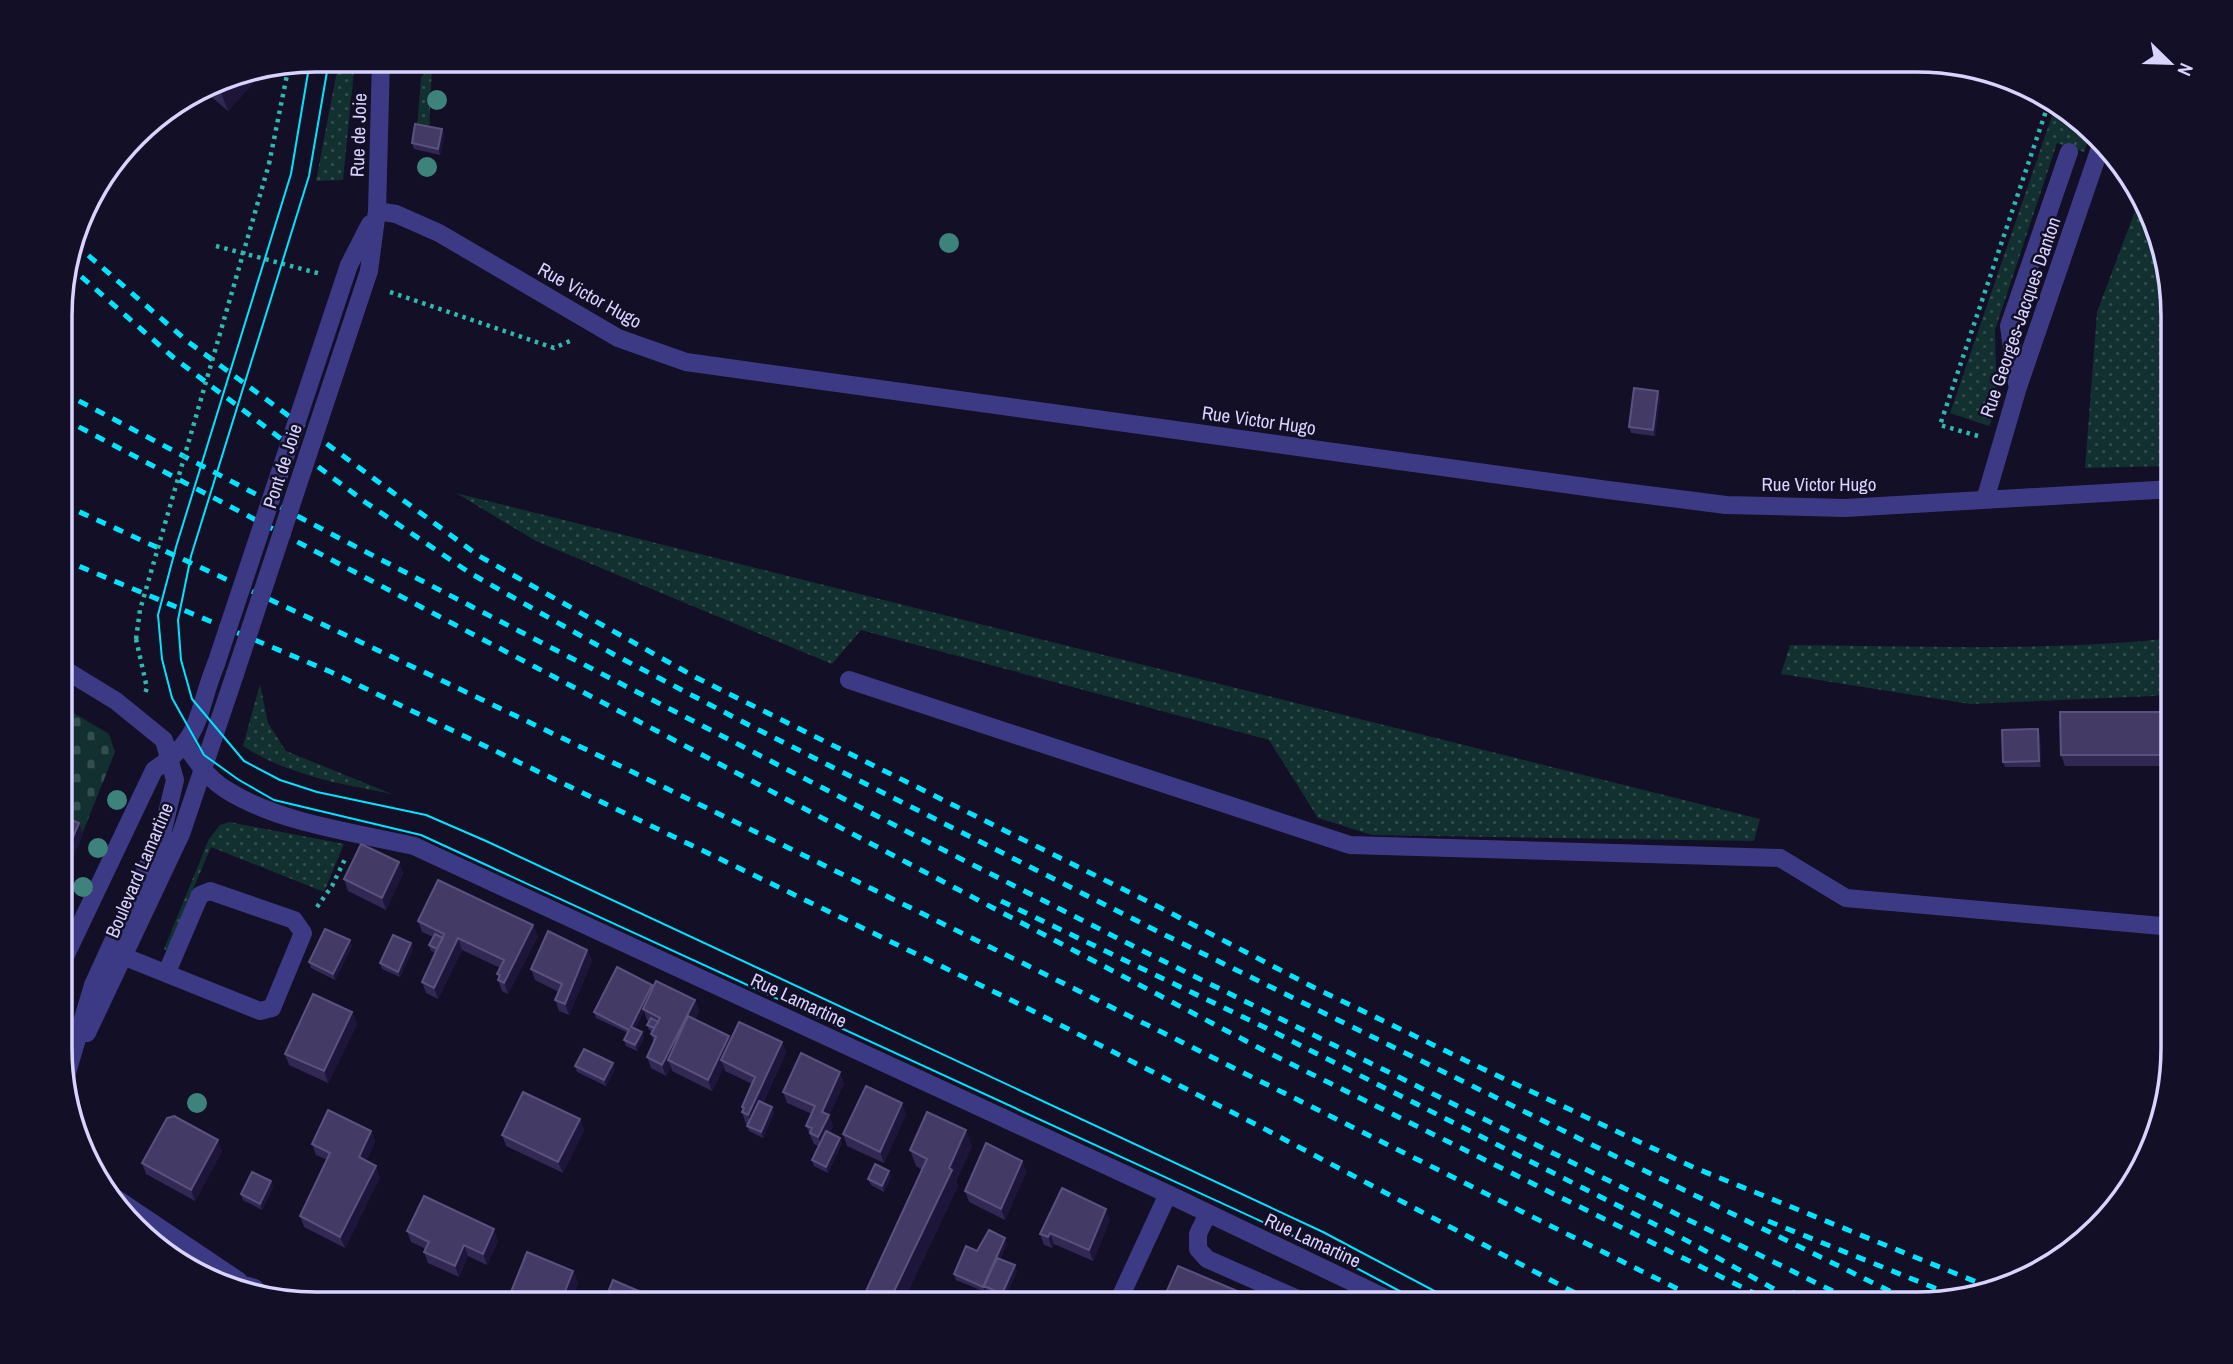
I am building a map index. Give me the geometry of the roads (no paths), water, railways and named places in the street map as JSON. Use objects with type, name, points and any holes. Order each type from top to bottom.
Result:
[{"type":"street","name":"Rue de Joie","points":[[369,271],[377,211],[381,72]]},
{"type":"street","points":[[2018,387],[2009,326],[2069,152]]},
{"type":"street","name":"Rue Georges-Jacques Danton","points":[[1985,500],[2018,387],[2098,153]]},
{"type":"street","name":"Rue de Joie","points":[[349,265],[377,211]]},
{"type":"street","name":"Rue Victor Hugo","points":[[377,211],[396,214],[439,233],[618,338],[686,362],[1726,505],[1845,508],[2161,490]]},
{"type":"street","name":"Pont de Joie","points":[[216,664],[349,265]]},
{"type":"street","name":"Pont de Joie","points":[[235,674],[369,271]]},
{"type":"street","name":"Boulevard Lamartine","points":[[72,942],[154,770],[186,745],[201,711],[216,664]]},
{"type":"street","name":"Boulevard Lamartine","points":[[72,674],[116,701],[164,740],[175,780],[162,834],[93,985],[72,1053]]},
{"type":"street","name":"Boulevard Lamartine","points":[[73,1062],[181,834],[235,674]]},
{"type":"street","points":[[849,680],[1350,845],[1780,858],[1846,898],[2161,926]]},
{"type":"street","name":"Rue Lamartine","points":[[186,745],[223,788],[253,803],[291,818],[414,846],[451,862],[1168,1194],[1373,1292]]},
{"type":"street","points":[[125,957],[260,1011],[272,1008],[303,933],[294,920],[210,891],[200,895],[167,972]]},
{"type":"street","points":[[1123,1292],[1168,1194]]},
{"type":"street","points":[[133,1209],[238,1279]]},
{"type":"street","points":[[1208,1213],[1198,1234],[1198,1249],[1207,1259],[1283,1292]]},
{"type":"tram line","points":[[308,72],[291,174],[176,547],[158,615],[162,659],[172,698],[204,755],[239,780],[274,800],[421,835],[1315,1246],[1401,1292]]},
{"type":"tram line","points":[[327,72],[309,176],[191,556],[178,620],[181,660],[192,699],[244,761],[280,780],[317,792],[426,815],[486,841],[1323,1232],[1436,1292]]},
{"type":"railway","points":[[81,249],[187,341],[479,556],[697,678],[1161,908],[1313,987],[1479,1067],[1695,1168],[1980,1284]]},
{"type":"railway","points":[[76,272],[174,358],[365,502],[470,573],[613,654],[1159,932],[1892,1292]]},
{"type":"railway","points":[[72,397],[908,832],[1835,1292]]},
{"type":"railway","points":[[72,423],[1265,1051],[1752,1292]]},
{"type":"railway","points":[[72,509],[683,796],[1684,1292]]},
{"type":"railway","points":[[72,563],[331,672],[768,882],[1015,1002],[1259,1126],[1573,1292]]},
{"type":"railway","points":[[1001,901],[1264,1027],[1682,1238],[1779,1292]]},
{"type":"railway","points":[[1768,1221],[1942,1291]]}]
